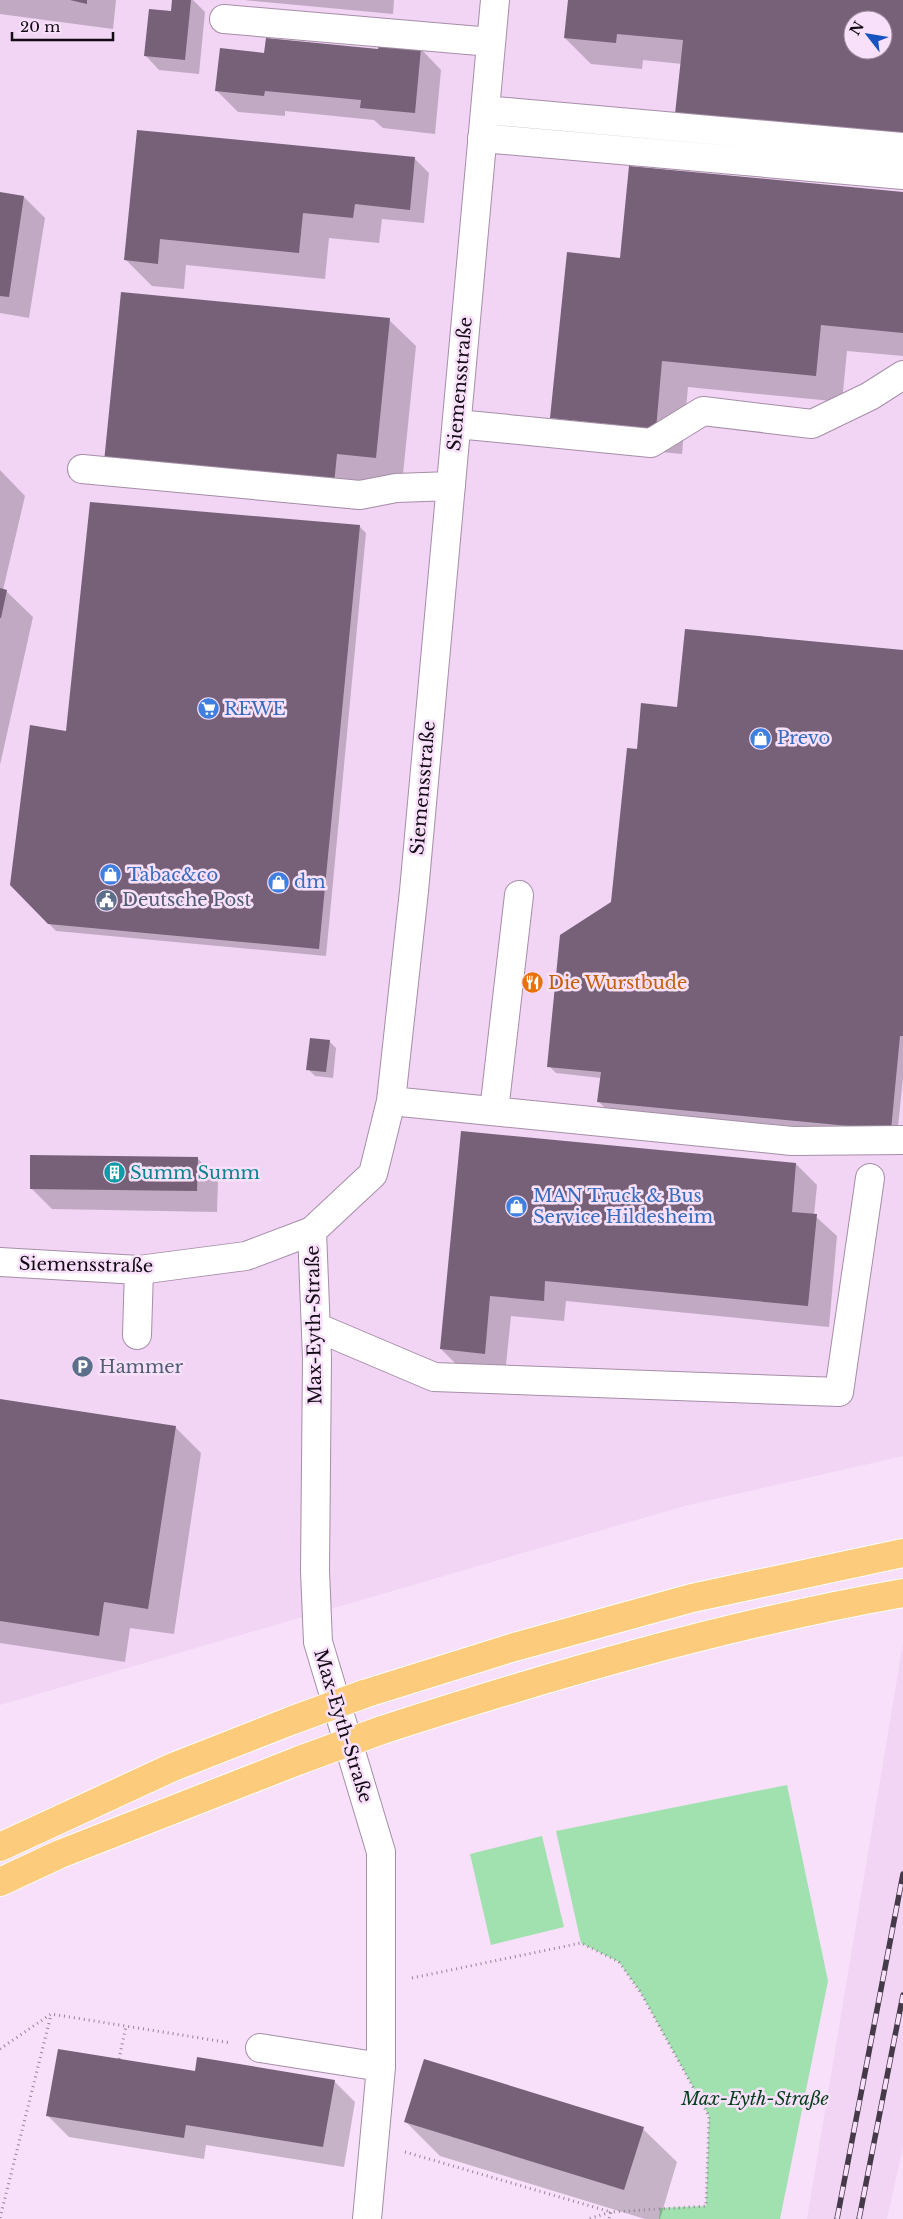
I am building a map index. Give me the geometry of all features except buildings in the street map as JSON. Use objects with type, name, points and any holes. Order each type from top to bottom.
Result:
[{"type":"highway","points":[[0,1826],[173,1767],[364,1694],[510,1648],[692,1598],[900,1553]]},
{"type":"highway","points":[[0,1882],[60,1854],[300,1760],[382,1730],[520,1685],[697,1637],[896,1594]]},
{"type":"highway","points":[[0,1847],[173,1767]]},
{"type":"street","name":"Siemensstraße","points":[[0,1262],[139,1270],[246,1256],[312,1231],[373,1174],[391,1101],[414,891],[495,0]]},
{"type":"street","points":[[224,19],[491,42]]},
{"type":"street","points":[[485,110],[903,147]]},
{"type":"street","points":[[482,138],[903,175]]},
{"type":"street","points":[[457,424],[651,443],[703,411],[812,424],[870,396],[903,375]]},
{"type":"street","points":[[82,469],[360,495],[396,488],[451,486]]},
{"type":"street","points":[[494,1111],[519,895]]},
{"type":"street","points":[[391,1101],[792,1141],[903,1140]]},
{"type":"street","points":[[316,1328],[434,1377],[839,1392],[870,1178]]},
{"type":"street","name":"Max-Eyth-Straße","points":[[312,1231],[316,1328],[315,1571],[318,1642],[381,1852],[381,2067],[368,2206]]},
{"type":"street","points":[[138,1335],[139,1270]]},
{"type":"street","points":[[260,2048],[300,2042],[381,2067]]},
{"type":"path","points":[[380,1985],[581,1943],[619,1962],[641,1993],[709,2116],[706,2206],[611,2212],[588,2219]]},
{"type":"path","points":[[0,2218],[51,2014]]},
{"type":"path","points":[[0,2049],[51,2014],[260,2048]]},
{"type":"path","points":[[119,2059],[126,2026]]},
{"type":"path","points":[[374,2142],[611,2212]]},
{"type":"path","points":[[609,2219],[611,2212]]},
{"type":"shaded area","points":[[0,0],[903,0],[903,1456],[688,1505],[0,1705]]},
{"type":"shaded area","points":[[903,1643],[903,2147],[887,2219],[807,2219]]},
{"type":"green space","points":[[787,1785],[828,1981],[780,2219],[659,2219],[660,2208],[706,2206],[709,2116],[641,1993],[619,1962],[581,1943],[556,1831]]},
{"type":"green space","points":[[542,1836],[564,1927],[491,1945],[470,1854]]},
{"type":"railway","points":[[837,2219],[903,1874]]},
{"type":"railway","points":[[859,2219],[903,1995]]},
{"type":"place","name":"REWE","points":[[208,709]]},
{"type":"place","name":"Prevo","points":[[761,738]]},
{"type":"place","name":"Tabac&co","points":[[111,875]]},
{"type":"place","name":"dm","points":[[278,882]]},
{"type":"place","name":"Deutsche Post","points":[[106,900]]},
{"type":"place","name":"Die Wurstbude","points":[[532,983]]},
{"type":"place","name":"Summ Summ","points":[[114,1173]]},
{"type":"place","name":"MAN Truck & Bus Service Hildesheim","points":[[517,1206]]},
{"type":"place","name":"Hammer","points":[[83,1367]]}]
